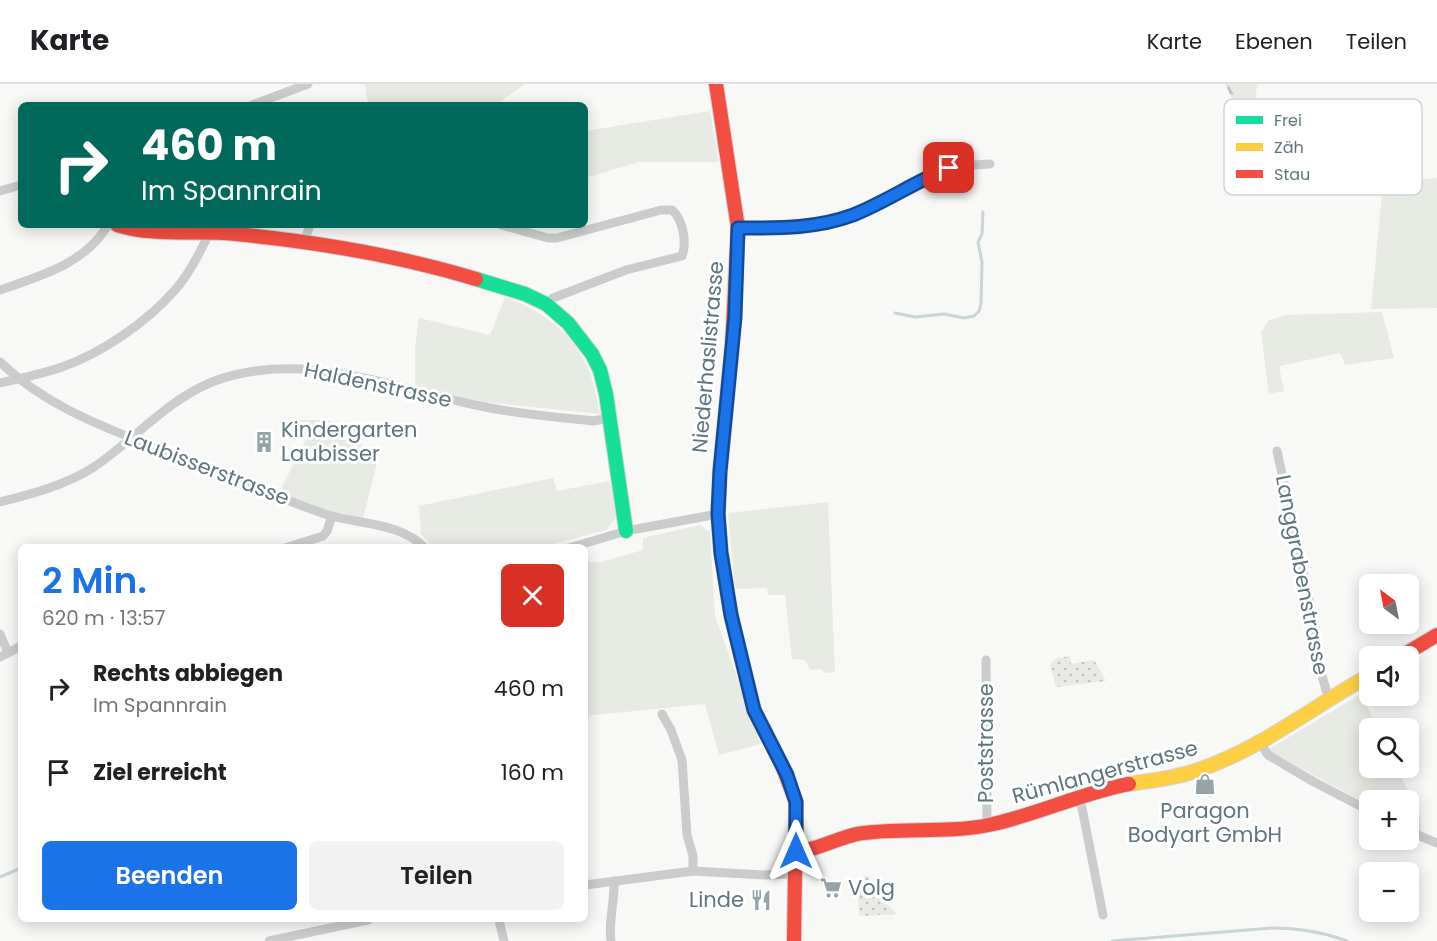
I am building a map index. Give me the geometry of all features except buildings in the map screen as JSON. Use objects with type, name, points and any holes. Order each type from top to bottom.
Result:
[{"type":"street","points":[[260,102],[308,84]]},
{"type":"street","name":"Niederhaslistrasse","points":[[716,84],[738,228],[735,317],[720,471],[718,514],[721,553],[731,615],[754,710],[787,775],[796,802],[794,941]]},
{"type":"street","points":[[738,228],[812,226],[837,220],[878,204],[940,172],[958,166],[990,164]]},
{"type":"street","points":[[0,191],[18,186]]},
{"type":"street","points":[[512,228],[548,238],[557,238],[661,210],[672,210],[679,218],[685,248],[682,256],[614,274],[553,298],[546,304]]},
{"type":"street","points":[[0,290],[48,274],[73,261],[93,244],[106,228]]},
{"type":"street","points":[[124,228],[146,231],[210,231],[304,242],[390,257],[459,273],[527,295],[546,304],[571,326],[597,363],[606,392],[626,531]]},
{"type":"street","points":[[304,242],[309,228]]},
{"type":"street","points":[[0,383],[64,366],[99,350],[147,316],[176,290],[200,255],[210,231]]},
{"type":"street","name":"Laubisserstrasse","points":[[0,362],[19,379],[64,409],[131,438],[332,516],[402,531],[422,544]]},
{"type":"street","name":"Haldenstrasse","points":[[0,502],[41,490],[78,475],[100,462],[169,406],[211,383],[242,373],[282,368],[332,372],[482,407],[593,421],[610,418]]},
{"type":"street","name":"Langgrabenstrasse","points":[[1278,452],[1316,631],[1314,647],[1322,684],[1328,697]]},
{"type":"street","points":[[582,544],[626,531],[718,514]]},
{"type":"street","points":[[298,544],[323,536],[332,516]]},
{"type":"street","points":[[0,634],[4,655],[18,648]]},
{"type":"street","points":[[1418,646],[1437,635]]},
{"type":"street","name":"Poststrasse","points":[[986,660],[987,825]]},
{"type":"street","name":"Rümlangerstrasse","points":[[796,851],[802,852],[841,837],[858,834],[960,829],[987,825],[1119,786],[1171,778],[1195,771],[1222,761],[1359,681]]},
{"type":"street","points":[[662,714],[671,730],[682,760],[687,835],[693,856],[693,871]]},
{"type":"street","points":[[1258,740],[1269,755],[1359,805]]},
{"type":"street","points":[[1078,797],[1103,915]]},
{"type":"street","points":[[1419,836],[1437,843]]},
{"type":"street","points":[[588,885],[693,871],[764,875],[795,874]]},
{"type":"street","points":[[611,941],[609,927],[612,918],[614,881]]},
{"type":"street","points":[[269,941],[359,922]]},
{"type":"street","points":[[499,922],[504,941]]},
{"type":"green space","points":[[365,84],[525,84],[499,102],[368,102]]},
{"type":"green space","points":[[1225,84],[1256,84],[1255,99],[1232,99]]},
{"type":"green space","points":[[710,111],[718,162],[639,162],[588,177],[588,131]]},
{"type":"green space","points":[[1437,178],[1437,308],[1371,309],[1382,195],[1422,195],[1422,179]]},
{"type":"green space","points":[[505,297],[543,316],[573,343],[590,374],[600,414],[484,402],[415,386],[415,349],[419,318],[490,335]]},
{"type":"green space","points":[[1382,312],[1394,358],[1345,365],[1340,353],[1279,366],[1284,391],[1269,394],[1261,332],[1269,320],[1286,315]]},
{"type":"green space","points":[[299,420],[326,420],[364,428],[360,452],[379,455],[363,519],[314,507],[279,493],[307,437]]},
{"type":"green space","points":[[553,478],[557,491],[610,481],[616,517],[607,530],[552,544],[430,544],[421,534],[419,506]]},
{"type":"green space","points":[[828,502],[835,672],[824,673],[822,669],[810,670],[805,660],[792,659],[785,595],[768,595],[767,588],[735,589],[728,513]]},
{"type":"green space","points":[[700,525],[710,532],[715,616],[761,744],[719,755],[705,704],[588,716],[588,562],[601,562],[643,550],[643,538]]},
{"type":"green space","points":[[1070,656],[1071,664],[1094,660],[1106,681],[1056,687],[1050,664],[1055,659]]},
{"type":"green space","points":[[1359,695],[1359,706],[1367,706],[1373,718],[1359,718],[1359,778],[1402,778],[1408,790],[1359,790],[1359,800],[1267,750]]},
{"type":"green space","points":[[1419,813],[1420,815],[1422,833],[1419,831]]},
{"type":"green space","points":[[868,876],[872,888],[882,892],[888,906],[898,914],[859,916],[858,878]]},
{"type":"waterway","points":[[895,313],[915,317],[944,314],[964,318],[974,316],[979,311],[982,262],[978,242],[982,234],[983,212]]},
{"type":"waterway","points":[[0,877],[18,869]]},
{"type":"waterway","points":[[1112,941],[1272,928],[1310,931],[1347,941]]},
{"type":"traffic: fast","points":[[476,279],[525,294],[546,304],[568,323],[592,354],[600,370],[606,394],[626,531]]},
{"type":"traffic: fast","points":[[732,347],[720,471],[718,514],[721,553],[731,615],[754,710],[782,765]]},
{"type":"traffic: slow","points":[[1129,784],[1183,775],[1223,760],[1267,738],[1359,681]]},
{"type":"traffic: jam","points":[[716,84],[738,228],[732,347]]},
{"type":"traffic: jam","points":[[128,228],[161,232],[236,234],[327,245],[387,256],[476,279]]},
{"type":"traffic: jam","points":[[1418,646],[1437,635]]},
{"type":"traffic: jam","points":[[782,765],[796,802],[794,941]]},
{"type":"traffic: jam","points":[[796,851],[808,850],[857,834],[972,828],[989,825],[1129,784]]},
{"type":"place","name":"Kindergarten Laubisser","points":[[264,442]]},
{"type":"place","name":"Paragon Bodyart GmbH","points":[[1205,784]]},
{"type":"place","name":"Volg","points":[[831,888]]},
{"type":"place","name":"Linde","points":[[761,900]]},
{"type":"route","points":[[796,851],[796,802],[787,775],[754,710],[731,615],[721,553],[718,514],[720,471],[735,317],[738,228],[812,226],[837,220],[878,204],[949,168]]}]
